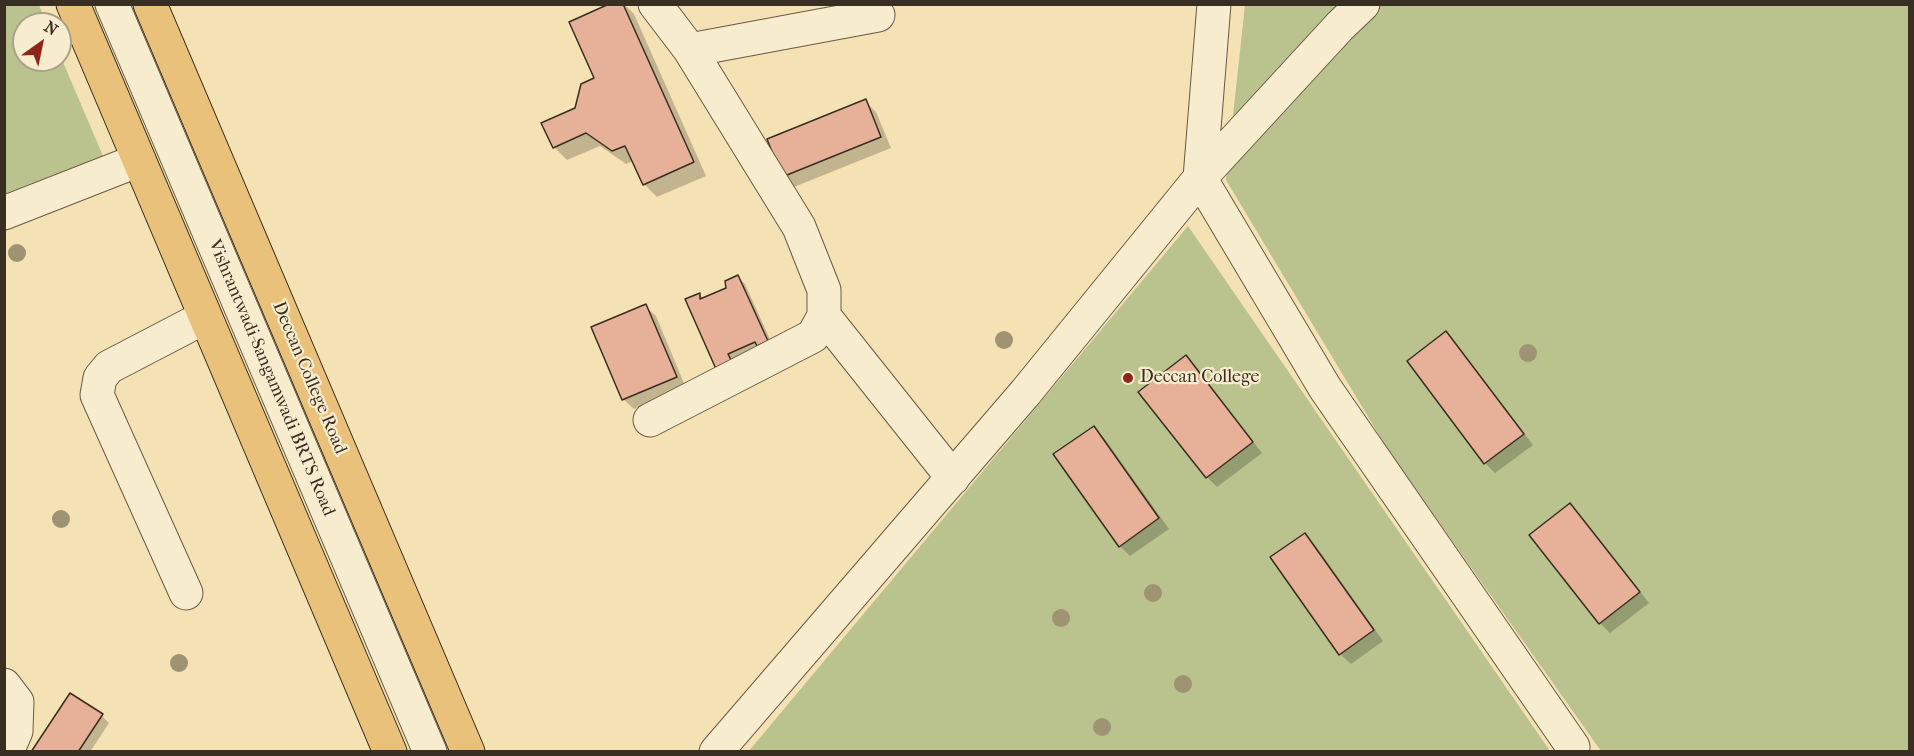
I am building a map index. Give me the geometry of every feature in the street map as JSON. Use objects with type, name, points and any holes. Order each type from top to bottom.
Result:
[{"type":"main road","points":[[73,4],[390,752]]},
{"type":"main road","name":"Deccan College Road","points":[[150,4],[468,752]]},
{"type":"street","name":"Vishrantwadi-Sangamwadi BRTS Road","points":[[112,4],[430,752]]},
{"type":"street","points":[[650,420],[813,336],[824,316],[824,290],[799,227],[690,50],[655,4]]},
{"type":"street","points":[[1214,4],[1200,178],[1325,388],[1573,747]]},
{"type":"street","points":[[716,752],[1026,392],[1200,178],[1340,26],[1364,4]]},
{"type":"street","points":[[690,50],[878,15]]},
{"type":"street","points":[[4,213],[139,160]]},
{"type":"street","points":[[824,316],[953,478]]},
{"type":"street","points":[[186,593],[97,395],[100,378],[109,367],[205,317]]},
{"type":"street","points":[[4,686],[17,702],[16,730],[7,752]]},
{"type":"green space","points":[[5,5],[39,5],[42,12],[12,12],[12,72],[67,72],[106,163],[5,205]]},
{"type":"green space","points":[[1245,5],[1909,5],[1909,751],[1601,751],[1388,450],[1226,180]]},
{"type":"green space","points":[[1188,226],[1550,751],[748,752]]},
{"type":"building","points":[[609,4],[623,4],[694,162],[643,185],[625,146],[612,151],[586,133],[553,148],[541,123],[575,108],[581,84],[594,78],[569,22]]},
{"type":"building","points":[[866,99],[881,137],[782,177],[767,139]]},
{"type":"building","points":[[738,275],[768,341],[757,346],[755,342],[728,354],[732,362],[716,369],[685,299],[700,293],[700,299],[726,288],[725,281]]},
{"type":"building","points":[[646,304],[677,377],[622,400],[591,327]]},
{"type":"building","points":[[1446,331],[1524,434],[1484,464],[1407,361]]},
{"type":"building","points":[[1186,355],[1253,442],[1206,478],[1138,392]]},
{"type":"building","points":[[1094,426],[1159,518],[1119,547],[1053,454]]},
{"type":"building","points":[[1570,503],[1640,592],[1599,624],[1529,535]]},
{"type":"building","points":[[1305,533],[1374,630],[1339,655],[1270,557]]},
{"type":"building","points":[[70,693],[103,714],[78,752],[31,752]]},
{"type":"place","name":"Deccan College","points":[[1128,378]]}]
